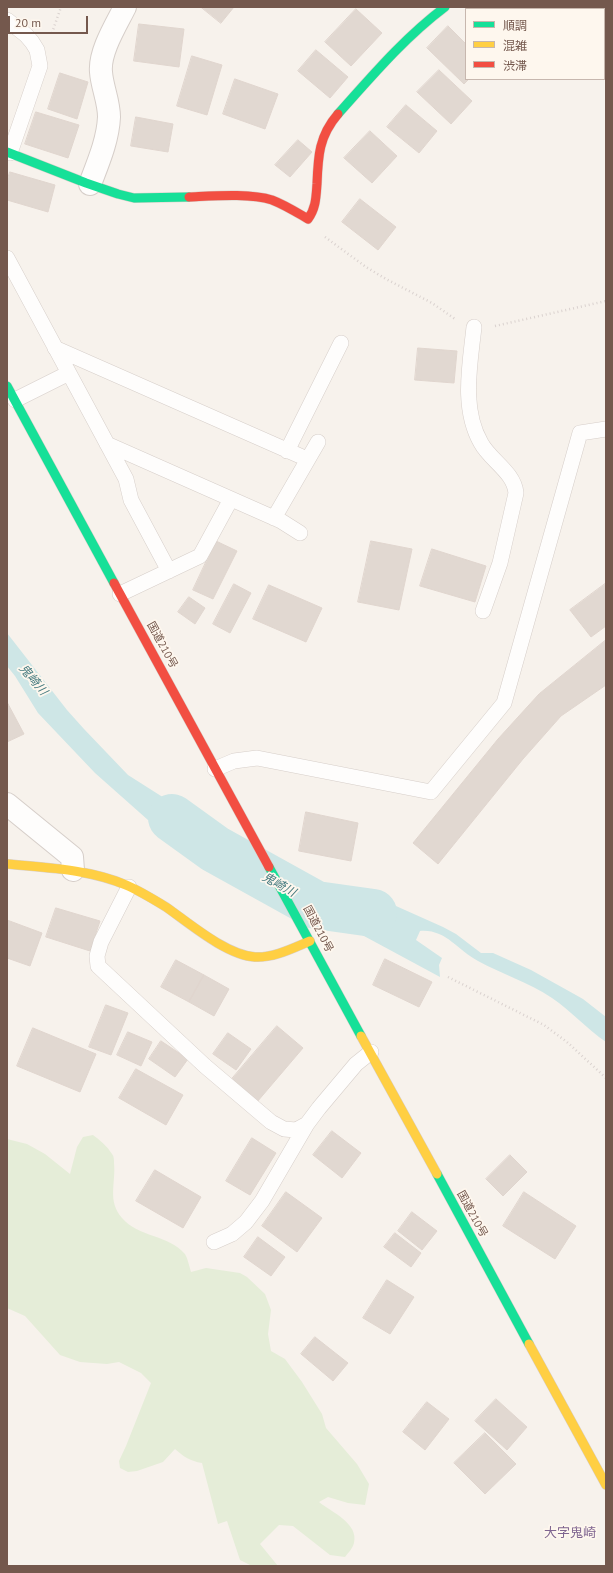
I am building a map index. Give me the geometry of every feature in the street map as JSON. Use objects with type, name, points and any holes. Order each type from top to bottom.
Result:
[{"type":"main road","points":[[9,152],[104,190],[134,198],[209,196],[256,197],[284,205],[308,219],[315,206],[320,147],[325,131],[362,85],[394,51],[422,24],[446,7]]},
{"type":"main road","name":"国道210号","points":[[7,386],[606,1485]]},
{"type":"main road","points":[[7,864],[73,870],[98,876],[129,887],[156,900],[216,941],[246,955],[254,957],[274,955],[310,941]]},
{"type":"street","points":[[90,184],[108,131],[108,106],[101,71],[102,56],[125,7]]},
{"type":"street","points":[[7,804],[72,857],[73,870]]},
{"type":"lane","points":[[7,20],[32,42],[37,50],[40,66],[9,152]]},
{"type":"lane","points":[[7,258],[108,444],[126,479],[131,500],[169,571]]},
{"type":"lane","points":[[474,327],[469,385],[470,412],[480,443],[507,474],[515,487],[516,493],[500,563],[483,611]]},
{"type":"lane","points":[[287,450],[340,343]]},
{"type":"lane","points":[[55,348],[307,459]]},
{"type":"lane","points":[[15,400],[69,373]]},
{"type":"lane","points":[[215,769],[234,761],[257,758],[431,792],[504,703],[580,433],[606,429]]},
{"type":"lane","points":[[274,518],[318,442]]},
{"type":"lane","points":[[108,444],[274,518],[300,533]]},
{"type":"lane","points":[[120,594],[200,556],[231,499]]},
{"type":"lane","points":[[129,887],[101,942],[97,956],[98,966],[205,1066],[271,1122],[284,1129],[296,1130],[307,1124]]},
{"type":"lane","points":[[214,1242],[232,1234],[246,1222],[262,1201],[307,1124],[356,1064],[371,1052]]},
{"type":"path","points":[[308,219],[323,236],[366,267],[432,303],[463,324],[474,327],[487,327],[606,301]]},
{"type":"path","points":[[448,977],[544,1025],[567,1042],[606,1078]]},
{"type":"green space","points":[[93,1135],[106,1146],[113,1156],[113,1198],[117,1212],[122,1218],[136,1229],[171,1243],[178,1248],[185,1254],[191,1272],[206,1268],[240,1273],[247,1277],[265,1294],[271,1310],[268,1334],[271,1351],[285,1359],[302,1382],[322,1414],[326,1428],[357,1464],[369,1484],[365,1505],[348,1503],[328,1497],[319,1502],[343,1519],[352,1530],[354,1543],[352,1549],[345,1557],[330,1555],[293,1526],[279,1525],[260,1544],[278,1566],[252,1566],[240,1560],[227,1521],[218,1524],[202,1463],[187,1458],[175,1449],[163,1462],[137,1471],[128,1472],[120,1468],[119,1461],[151,1383],[141,1373],[119,1362],[107,1364],[80,1362],[60,1355],[25,1316],[7,1308],[7,1139],[27,1144],[45,1154],[70,1174],[77,1147],[83,1137]]},
{"type":"water","points":[[7,633],[67,710],[128,775],[213,829],[240,881],[208,868],[193,851],[173,833],[148,820],[95,773],[38,713],[7,666]]},
{"type":"water","points":[[290,865],[315,884],[328,889],[387,902],[443,927],[456,934],[481,953],[493,953],[531,970],[583,999],[606,1017],[606,1042],[552,998],[534,987],[478,961],[451,941],[437,933],[420,931],[416,940],[442,958],[439,965],[440,977],[351,929],[320,923]]},
{"type":"building","points":[[201,7],[234,7],[221,23]]},
{"type":"building","points":[[516,7],[517,8],[480,8]]},
{"type":"building","points":[[356,9],[382,33],[351,66],[325,42]]},
{"type":"building","points":[[139,24],[184,29],[179,67],[134,61]]},
{"type":"building","points":[[448,26],[465,43],[465,80],[468,80],[464,84],[427,48]]},
{"type":"building","points":[[316,50],[348,77],[330,98],[298,71]]},
{"type":"building","points":[[192,56],[222,65],[207,115],[177,106]]},
{"type":"building","points":[[439,70],[472,101],[451,124],[417,92]]},
{"type":"building","points":[[60,73],[88,82],[77,119],[48,109]]},
{"type":"building","points":[[235,79],[278,94],[265,129],[223,114]]},
{"type":"building","points":[[406,105],[437,131],[419,153],[387,127]]},
{"type":"building","points":[[36,112],[79,125],[68,158],[25,144]]},
{"type":"building","points":[[136,117],[173,124],[168,152],[131,146]]},
{"type":"building","points":[[370,131],[397,156],[372,183],[344,158]]},
{"type":"building","points":[[298,140],[312,152],[290,177],[275,165]]},
{"type":"building","points":[[10,172],[55,185],[48,212],[7,200],[7,181]]},
{"type":"building","points":[[360,199],[396,227],[378,250],[342,222]]},
{"type":"building","points":[[418,348],[457,351],[454,383],[415,380]]},
{"type":"building","points":[[216,541],[237,551],[213,599],[193,590]]},
{"type":"building","points":[[371,541],[412,549],[399,610],[358,602]]},
{"type":"building","points":[[432,549],[486,566],[475,602],[420,586]]},
{"type":"building","points":[[234,584],[251,593],[230,633],[213,624]]},
{"type":"building","points":[[605,584],[606,626],[591,637],[570,610]]},
{"type":"building","points":[[269,585],[322,608],[306,642],[253,619]]},
{"type":"building","points":[[189,597],[205,608],[195,624],[178,612]]},
{"type":"building","points":[[606,640],[606,685],[561,716],[523,759],[438,864],[413,843],[498,739],[539,694]]},
{"type":"building","points":[[7,702],[24,734],[7,742]]},
{"type":"building","points":[[306,812],[358,823],[351,861],[299,851]]},
{"type":"building","points":[[56,908],[100,921],[90,951],[46,937]]},
{"type":"building","points":[[7,920],[42,933],[30,966],[7,958]]},
{"type":"building","points":[[385,959],[432,982],[419,1007],[373,985]]},
{"type":"building","points":[[176,960],[204,975],[189,1002],[161,987]]},
{"type":"building","points":[[204,975],[229,989],[214,1016],[189,1002]]},
{"type":"building","points":[[106,1005],[128,1013],[111,1055],[89,1047]]},
{"type":"building","points":[[277,1026],[303,1048],[257,1102],[231,1080]]},
{"type":"building","points":[[33,1028],[96,1054],[80,1092],[17,1066]]},
{"type":"building","points":[[128,1032],[152,1042],[141,1066],[117,1055]]},
{"type":"building","points":[[228,1033],[251,1049],[236,1070],[213,1054]]},
{"type":"building","points":[[161,1041],[188,1059],[175,1077],[149,1059]]},
{"type":"building","points":[[136,1069],[183,1095],[166,1125],[119,1098]]},
{"type":"building","points":[[332,1131],[361,1153],[342,1178],[313,1155]]},
{"type":"building","points":[[252,1138],[276,1153],[250,1195],[226,1181]]},
{"type":"building","points":[[510,1155],[527,1172],[503,1196],[486,1179]]},
{"type":"building","points":[[155,1170],[201,1197],[183,1228],[136,1201]]},
{"type":"building","points":[[286,1192],[322,1218],[297,1252],[262,1226]]},
{"type":"building","points":[[524,1192],[576,1226],[555,1259],[503,1226]]},
{"type":"building","points":[[412,1212],[437,1231],[422,1250],[398,1231]]},
{"type":"building","points":[[395,1233],[421,1253],[411,1267],[384,1247]]},
{"type":"building","points":[[258,1237],[285,1257],[271,1276],[244,1257]]},
{"type":"building","points":[[387,1280],[414,1297],[390,1334],[363,1318]]},
{"type":"building","points":[[315,1337],[348,1363],[333,1381],[301,1354]]},
{"type":"building","points":[[496,1399],[527,1427],[507,1450],[475,1421]]},
{"type":"building","points":[[427,1402],[449,1419],[425,1450],[403,1432]]},
{"type":"building","points":[[485,1433],[516,1464],[485,1494],[454,1463]]},
{"type":"waterway","name":"鬼崎川","points":[[172,818],[215,849],[316,905],[373,913]]},
{"type":"traffic: fast","points":[[338,114],[402,44],[445,7]]},
{"type":"traffic: fast","points":[[7,152],[86,183],[134,198],[189,197]]},
{"type":"traffic: fast","points":[[7,386],[114,583]]},
{"type":"traffic: fast","points":[[269,867],[361,1036]]},
{"type":"traffic: fast","points":[[437,1174],[529,1344]]},
{"type":"traffic: slow","points":[[7,864],[82,872],[126,885],[166,907],[220,945],[244,955],[255,957],[269,956],[310,941]]},
{"type":"traffic: slow","points":[[361,1036],[437,1174]]},
{"type":"traffic: slow","points":[[529,1344],[606,1485]]},
{"type":"traffic: jam","points":[[189,197],[253,196],[272,200],[308,219],[313,211],[315,202],[319,155],[323,138],[338,114]]},
{"type":"traffic: jam","points":[[114,583],[269,867]]},
{"type":"district","name":"大字鬼崎","points":[[570,1533]]}]
